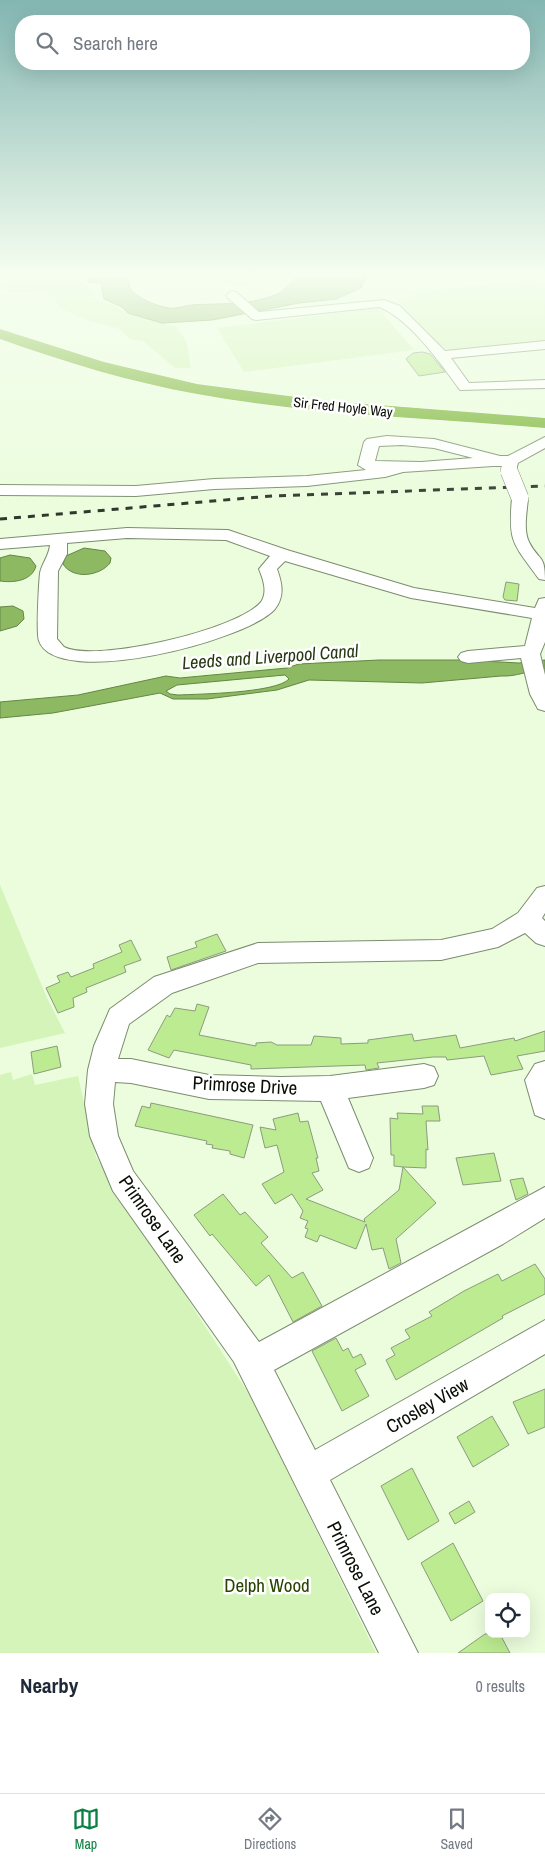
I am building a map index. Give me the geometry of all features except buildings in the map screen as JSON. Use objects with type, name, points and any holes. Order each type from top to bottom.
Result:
[{"type":"highway","name":"Sir Fred Hoyle Way","points":[[25,353],[65,366],[141,384],[260,405],[367,417],[545,430]]},
{"type":"highway","name":"Sir Fred Hoyle Way","points":[[54,353],[198,389],[378,411],[545,424]]},
{"type":"street","points":[[442,355],[461,353]]},
{"type":"street","points":[[442,355],[465,387],[545,384]]},
{"type":"street","points":[[495,460],[452,466],[397,467],[366,465],[372,442],[383,440],[446,445],[495,460],[510,466]]},
{"type":"street","points":[[510,466],[539,445]]},
{"type":"street","points":[[510,466],[520,498],[518,522],[520,541],[545,575]]},
{"type":"street","points":[[0,490],[136,491],[214,484],[308,481],[385,472],[397,470],[397,467]]},
{"type":"street","points":[[0,544],[127,533],[228,536],[411,593],[468,604],[543,608],[535,648],[536,674],[540,694],[545,704]]},
{"type":"street","points":[[59,540],[58,554],[49,571],[48,639],[51,647],[57,652],[70,655],[122,653],[209,638],[237,628],[258,616],[268,605],[273,596],[275,585],[268,569],[281,554]]},
{"type":"street","points":[[468,657],[535,648]]},
{"type":"street","name":"Primrose Lane","points":[[399,1653],[246,1350],[124,1181],[104,1136],[99,1104],[102,1070],[107,1046],[119,1017],[163,985],[258,953],[441,950],[498,937],[536,928],[545,895]]},
{"type":"street","name":"Primrose Drive","points":[[102,1070],[131,1071],[209,1087],[281,1089],[330,1088],[424,1076]]},
{"type":"street","points":[[545,1073],[539,1080],[545,1106]]},
{"type":"street","points":[[330,1088],[359,1158]]},
{"type":"street","points":[[252,1364],[492,1233],[545,1201]]},
{"type":"street","name":"Crosley View","points":[[308,1474],[545,1336]]},
{"type":"green space","points":[[157,353],[189,353],[191,368],[175,368]]},
{"type":"green space","points":[[232,353],[390,353],[244,372]]},
{"type":"green space","points":[[0,885],[47,998],[65,1033],[0,1048]]},
{"type":"green space","name":"Delph Wood","points":[[11,1072],[13,1080],[32,1074],[35,1085],[78,1076],[96,1157],[252,1399],[376,1653],[0,1653],[0,1075]]},
{"type":"shaded area","points":[[84,548],[105,551],[111,558],[110,563],[100,571],[86,574],[80,574],[67,569],[63,564],[66,556]]},
{"type":"shaded area","points":[[10,555],[30,558],[36,566],[31,575],[11,582],[0,581],[0,558]]},
{"type":"shaded area","points":[[13,606],[23,611],[24,619],[17,626],[0,631],[0,607]]},
{"type":"shaded area","points":[[379,660],[463,660],[519,663],[545,660],[545,669],[512,675],[422,683],[309,680],[277,690],[207,699],[173,699],[160,693],[53,713],[0,718],[0,702],[78,695],[166,676],[180,678],[287,668],[299,664]],"holes":[[[285,675],[289,679],[281,684],[237,692],[178,695],[170,694],[166,691],[177,685]]]},
{"type":"railway","points":[[0,519],[272,496],[545,486]]},
{"type":"water label","name":"Leeds and Liverpool Canal","points":[[270,657]]}]
